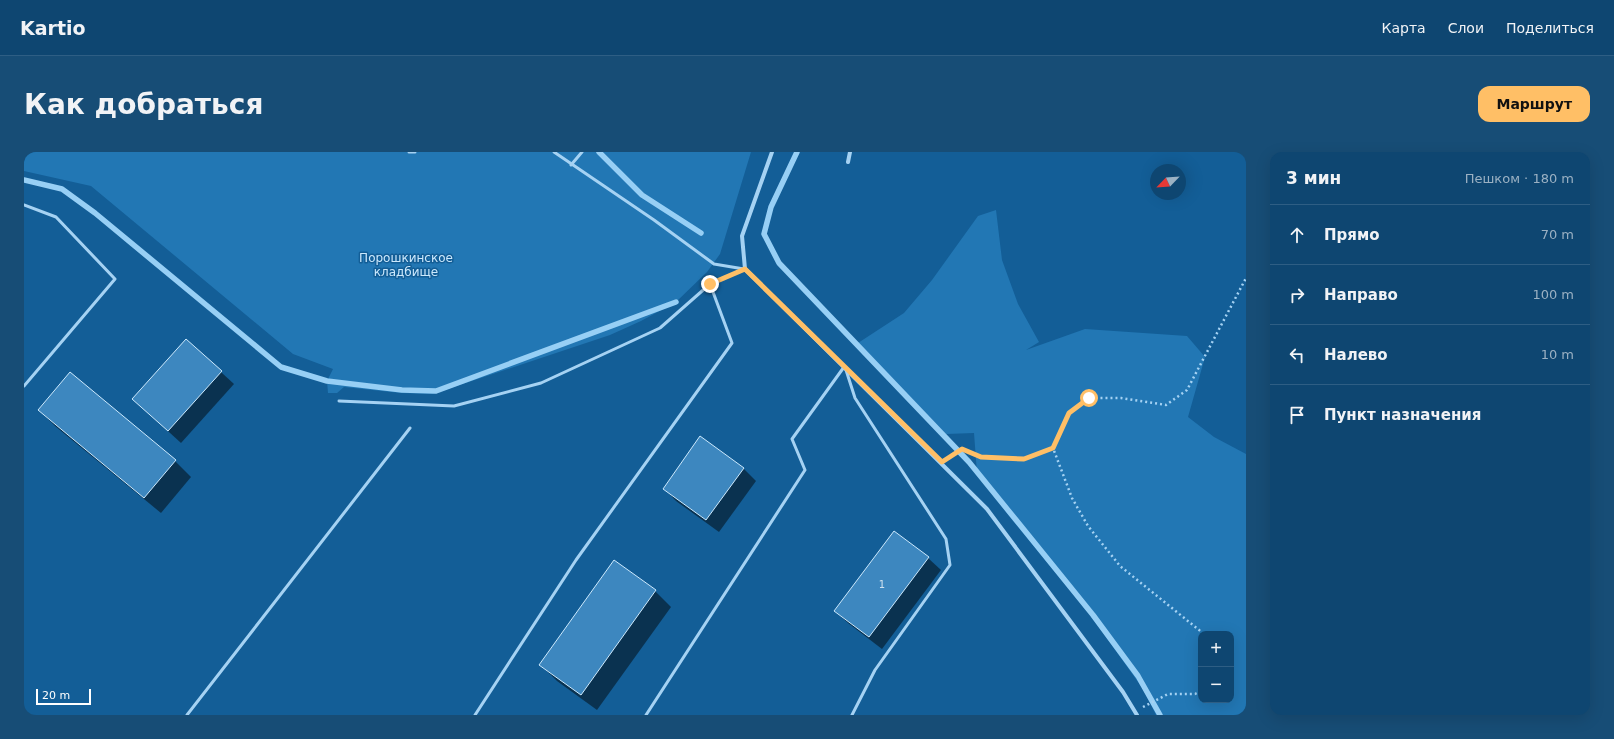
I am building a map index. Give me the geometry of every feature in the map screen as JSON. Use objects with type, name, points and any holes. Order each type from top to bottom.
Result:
[{"type":"street","points":[[772,152],[742,236],[745,269],[942,462],[987,509],[1123,692],[1136,713]]},
{"type":"street","points":[[848,162],[850,152]]},
{"type":"lane","points":[[409,152],[415,152]]},
{"type":"lane","points":[[554,152],[654,220],[714,264],[745,269]]},
{"type":"lane","points":[[571,165],[582,152]]},
{"type":"lane","points":[[24,205],[56,217],[115,279],[24,386]]},
{"type":"lane","points":[[339,401],[454,406],[541,383],[660,328],[710,284],[745,269]]},
{"type":"lane","points":[[475,715],[576,560],[732,343],[710,284]]},
{"type":"lane","points":[[646,715],[805,470],[792,439],[844,367]]},
{"type":"lane","points":[[844,367],[855,398],[946,539],[950,565],[875,670],[852,715]]},
{"type":"lane","points":[[186,715],[410,428]]},
{"type":"path","points":[[942,462],[962,449],[981,457],[1024,459],[1053,448],[1069,413],[1089,398],[1121,398],[1166,405],[1187,390],[1246,278]]},
{"type":"path","points":[[1053,448],[1072,498],[1092,532],[1120,566],[1200,631]]},
{"type":"path","points":[[1136,713],[1168,694],[1195,694],[1198,692]]},
{"type":"green space","name":"Порошкинское кладбище","points":[[24,152],[751,152],[720,254],[707,272],[676,302],[641,321],[610,335],[433,394],[401,393],[344,387],[337,393],[328,393],[327,381],[333,369],[293,354],[91,186],[24,171]]},
{"type":"green space","points":[[996,210],[1002,260],[1018,304],[1039,342],[1026,350],[1085,329],[1187,336],[1205,357],[1188,417],[1214,437],[1246,454],[1246,715],[1156,715],[1143,689],[1091,616],[1009,516],[977,473],[974,433],[946,434],[858,343],[904,313],[932,280],[978,216]]},
{"type":"building","points":[[186,339],[222,371],[168,431],[132,399]]},
{"type":"building","points":[[70,372],[176,460],[144,498],[38,410]]},
{"type":"building","points":[[700,436],[744,468],[706,520],[663,489]]},
{"type":"building","points":[[894,531],[929,557],[869,637],[834,611]]},
{"type":"building","points":[[614,560],[656,590],[581,695],[539,665]]},
{"type":"waterway","points":[[599,152],[642,195],[701,233]]},
{"type":"waterway","points":[[797,152],[771,207],[764,234],[779,263],[969,462],[1093,615],[1138,676],[1160,715]]},
{"type":"waterway","points":[[24,180],[62,189],[95,213],[281,367],[327,381],[402,390],[436,391],[676,302]]},
{"type":"route","points":[[710,284],[745,269],[942,462],[962,449],[981,457],[1024,459],[1053,448],[1069,413],[1089,398]]}]
